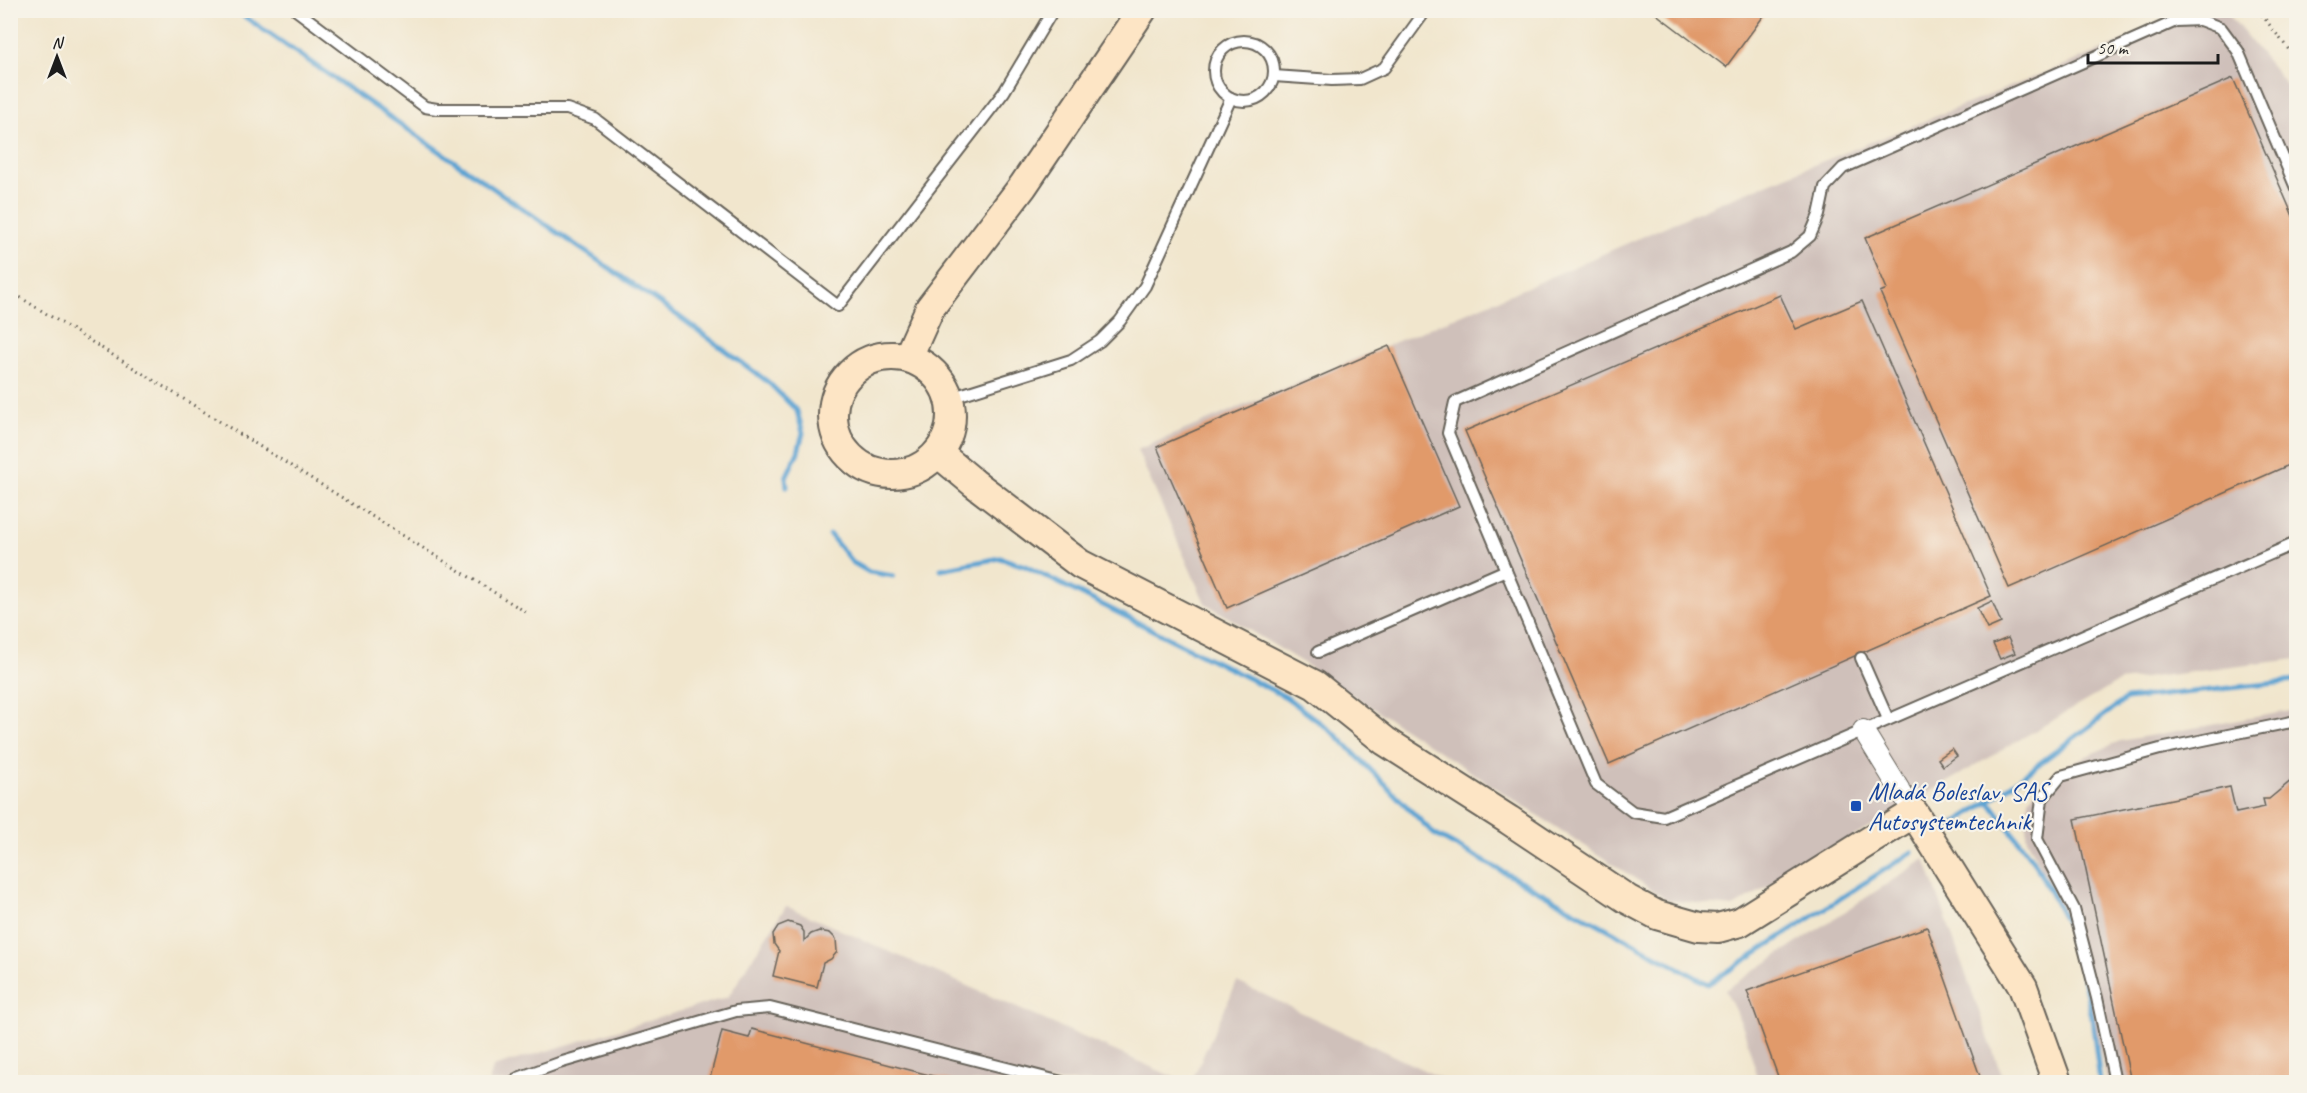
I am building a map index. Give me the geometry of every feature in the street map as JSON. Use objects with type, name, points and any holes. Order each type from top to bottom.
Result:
[{"type":"street","points":[[908,357],[930,308],[1023,186],[1142,10]]},
{"type":"street","points":[[890,355],[908,357],[926,366],[941,380],[950,398],[952,417],[948,436],[938,453],[916,469],[902,473],[881,473],[862,466],[846,453],[836,436],[832,417],[834,397],[843,380],[856,366],[872,358],[890,355]]},
{"type":"street","points":[[938,453],[1080,564],[1315,685],[1385,741],[1627,899],[1657,915],[1699,927],[1718,928],[1740,922],[1914,813]]},
{"type":"street","points":[[1863,730],[2023,987],[2057,1083]]},
{"type":"lane","points":[[296,10],[425,107],[436,109],[567,109],[595,119],[838,306],[1004,92],[1053,10]]},
{"type":"lane","points":[[1274,76],[1332,80],[1360,79],[1384,68],[1426,10]]},
{"type":"lane","points":[[2296,188],[2238,51],[2221,28],[2200,20],[2176,21],[1843,168],[1825,187],[1819,215],[1810,236],[1791,252],[1455,402],[1448,433],[1596,784],[1633,812],[1664,817],[2296,543]]},
{"type":"lane","points":[[1252,41],[1269,52],[1273,61],[1274,76],[1268,90],[1260,96],[1251,100],[1241,100],[1231,98],[1223,92],[1214,75],[1218,56],[1233,43],[1252,41]]},
{"type":"lane","points":[[950,398],[1071,360],[1100,341],[1120,321],[1144,286],[1231,98]]},
{"type":"lane","points":[[1318,652],[1506,570]]},
{"type":"lane","points":[[1861,658],[1888,719]]},
{"type":"lane","points":[[2115,1083],[2097,998],[2074,909],[2037,839],[2042,799],[2061,776],[2160,749],[2296,721]]},
{"type":"lane","points":[[515,1083],[518,1078],[559,1063],[736,1011],[770,1008],[1062,1083]]},
{"type":"path","points":[[2258,10],[2296,59]]},
{"type":"path","points":[[10,291],[529,614]]},
{"type":"shaded area","points":[[2200,11],[2226,11],[2296,96],[2296,659],[2120,681],[1733,907],[1668,900],[1308,666],[1205,603],[1137,450],[1530,286],[1721,202]]},
{"type":"shaded area","points":[[2296,710],[2296,1082],[2107,1082],[2074,932],[2026,837],[2028,799],[2058,769],[2120,741]]},
{"type":"shaded area","points":[[1925,859],[2004,1082],[1759,1082],[1743,1027],[1725,990]]},
{"type":"shaded area","points":[[786,906],[1185,1082],[489,1082],[493,1067],[728,997]]},
{"type":"shaded area","points":[[1237,982],[1449,1082],[1191,1082]]},
{"type":"building","points":[[1651,10],[1768,10],[1726,67]]},
{"type":"building","points":[[2233,78],[2296,223],[2296,462],[2009,588],[1880,292],[1887,289],[1865,238]]},
{"type":"building","points":[[1780,295],[1796,329],[1862,301],[1991,596],[1609,764],[1465,431]]},
{"type":"building","points":[[1389,346],[1459,506],[1227,608],[1157,447]]},
{"type":"building","points":[[1992,601],[2001,623],[1987,629],[1977,608]]},
{"type":"building","points":[[2008,638],[2015,653],[2000,659],[1993,644]]},
{"type":"building","points":[[1952,749],[1957,756],[1943,766],[1938,759]]},
{"type":"building","points":[[2292,780],[2296,787],[2296,1082],[2131,1082],[2075,819],[2230,787],[2236,813],[2265,807],[2263,799],[2269,799]]},
{"type":"building","points":[[788,922],[800,926],[804,932],[804,941],[811,934],[819,931],[830,933],[836,939],[837,952],[823,963],[817,987],[773,976],[779,951],[774,944],[773,934],[778,926]]},
{"type":"building","points":[[1927,927],[1982,1082],[1780,1082],[1747,991]]},
{"type":"building","points":[[752,1029],[956,1082],[709,1082],[722,1031],[749,1038]]},
{"type":"waterway","points":[[235,10],[677,315],[768,382],[797,411],[803,433],[798,452],[786,477],[787,487]]},
{"type":"waterway","points":[[830,535],[852,562],[869,572],[893,576]]},
{"type":"waterway","points":[[941,569],[1000,558],[1025,566],[1286,697],[1335,734],[1434,834],[1708,984],[1912,852]]},
{"type":"waterway","points":[[1944,830],[1989,801],[2126,699],[2296,681]]},
{"type":"waterway","points":[[1989,801],[2036,865],[2074,937],[2092,1017],[2100,1082]]},
{"type":"place","name":"Mladá Boleslav, SAS Autosystemtechnik","points":[[1856,806]]}]
